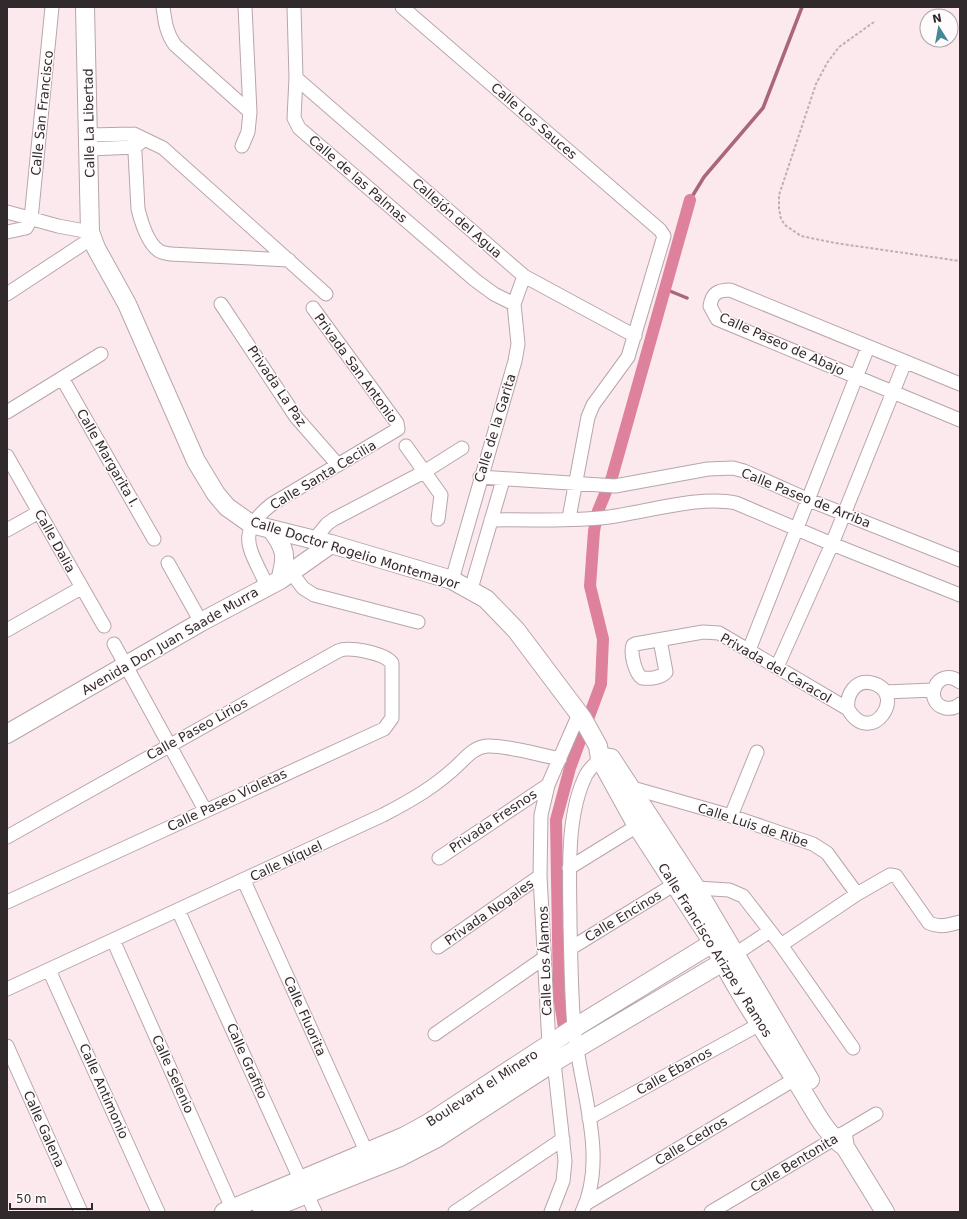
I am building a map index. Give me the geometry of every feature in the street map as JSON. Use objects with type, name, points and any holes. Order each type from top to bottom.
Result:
[{"type":"street","name":"Calle San Francisco","points":[[31,219],[52,7]]},
{"type":"street","name":"Calle La Libertad","points":[[85,7],[90,142],[91,235]]},
{"type":"street","points":[[163,7],[169,37],[175,45],[250,112]]},
{"type":"street","points":[[242,146],[248,132],[250,112],[245,7]]},
{"type":"street","name":"Calle de las Palmas","points":[[294,7],[296,78],[294,118],[299,128],[475,280],[494,294],[514,304]]},
{"type":"street","name":"Calle Los Sauces","points":[[402,7],[660,230],[664,236],[635,336]]},
{"type":"street","name":"Callejón del Agua","points":[[296,78],[524,276],[635,336]]},
{"type":"street","points":[[138,140],[138,209],[141,221],[152,244],[158,250],[170,254],[289,260]]},
{"type":"street","points":[[90,142],[138,140],[163,148],[326,294]]},
{"type":"street","points":[[7,212],[91,235]]},
{"type":"street","points":[[7,232],[26,228],[31,219]]},
{"type":"street","points":[[7,294],[91,235]]},
{"type":"street","name":"Calle Doctor Rogelio Montemayor","points":[[91,235],[127,304],[196,461],[220,498],[239,516],[251,524],[331,544],[452,580],[471,589],[486,599],[516,630],[593,737]]},
{"type":"street","name":"Calle de la Garita","points":[[452,580],[480,478],[515,361],[517,336],[514,304],[524,276]]},
{"type":"street","name":"Calle Paseo de Abajo","points":[[960,384],[868,348],[730,290],[722,290],[711,298],[710,306],[712,312],[718,319],[960,420]]},
{"type":"street","name":"Privada La Paz","points":[[221,304],[296,417],[338,465]]},
{"type":"street","name":"Privada San Antonio","points":[[313,308],[397,423],[398,429]]},
{"type":"street","points":[[569,518],[588,417],[594,405],[628,357],[635,336]]},
{"type":"street","points":[[749,650],[868,348]]},
{"type":"street","points":[[7,412],[101,354]]},
{"type":"street","points":[[777,667],[832,544],[905,362]]},
{"type":"street","name":"Calle Margarita I.","points":[[62,378],[154,539]]},
{"type":"street","name":"Calle Santa Cecilia","points":[[251,524],[272,504],[398,429]]},
{"type":"street","points":[[406,446],[441,495],[438,520]]},
{"type":"street","points":[[314,540],[330,522],[424,472],[462,448]]},
{"type":"street","name":"Calle Dalia","points":[[7,456],[104,626]]},
{"type":"street","name":"Calle Paseo de Arriba","points":[[480,478],[576,485],[615,486],[720,467],[744,471],[808,500],[960,560]]},
{"type":"street","name":"Calle de la Garita","points":[[471,589],[503,480]]},
{"type":"street","points":[[491,520],[609,517],[700,502],[724,501],[736,504],[796,530],[960,594]]},
{"type":"street","points":[[7,530],[39,512]]},
{"type":"street","points":[[330,522],[331,544]]},
{"type":"street","points":[[251,524],[248,536],[249,544],[279,579],[303,588],[314,595],[418,622]]},
{"type":"street","points":[[272,529],[284,550],[285,558],[279,579]]},
{"type":"street","name":"Avenida Don Juan Saade Murra","points":[[7,734],[201,622],[279,579],[331,544]]},
{"type":"street","points":[[168,563],[201,622]]},
{"type":"street","points":[[7,630],[81,588]]},
{"type":"street","name":"Privada del Caracol","points":[[660,640],[666,672],[663,675],[646,678],[639,675],[632,646],[635,644],[660,640],[711,632],[726,636],[812,690],[848,709]]},
{"type":"street","points":[[114,644],[205,810]]},
{"type":"street","name":"Calle Paseo Lirios","points":[[7,837],[170,744],[342,649],[352,648],[387,658],[392,663]]},
{"type":"street","name":"Calle Paseo Violetas","points":[[7,902],[384,729],[392,718],[392,663]]},
{"type":"street","points":[[960,682],[955,678],[948,677],[942,679],[936,684],[933,690],[937,704],[943,708],[950,709],[960,704]]},
{"type":"street","name":"Privada del Caracol","points":[[862,683],[871,683],[879,686],[885,692],[888,700],[887,709],[883,716],[876,721],[868,723],[859,721],[852,717],[848,709],[848,697],[855,686],[862,683]]},
{"type":"street","points":[[885,692],[933,690]]},
{"type":"street","name":"Calle Los Álamos","points":[[584,1207],[592,1178],[593,1157],[589,1118],[567,1054],[544,958],[540,876],[542,815],[548,785],[560,759],[593,737]]},
{"type":"street","name":"Calle Los Álamos","points":[[550,1212],[563,1181],[565,1161],[563,1139],[567,1054],[563,1036],[571,948],[569,868],[571,834],[581,791],[587,774],[593,737]]},
{"type":"street","name":"Calle Francisco Arizpe y Ramos","points":[[593,737],[629,787],[696,888],[760,1024],[795,1079],[841,1141]]},
{"type":"street","name":"Calle Francisco Arizpe y Ramos","points":[[593,737],[637,826],[675,884],[719,939]]},
{"type":"street","name":"Calle Níquel","points":[[7,989],[333,840],[416,798],[446,776],[478,748],[496,746],[560,759]]},
{"type":"street","points":[[731,816],[757,752]]},
{"type":"street","name":"Privada Fresnos","points":[[439,858],[548,785]]},
{"type":"street","name":"Calle Luis de Ribe","points":[[629,787],[731,816],[821,848],[827,853],[857,894]]},
{"type":"street","points":[[569,868],[637,826]]},
{"type":"street","points":[[781,945],[857,894],[893,874],[929,923],[935,926],[945,926],[960,922]]},
{"type":"street","name":"Privada Nogales","points":[[438,947],[540,876]]},
{"type":"street","name":"Calle Fluorita","points":[[244,880],[366,1151]]},
{"type":"street","name":"Calle Encinos","points":[[571,948],[675,884]]},
{"type":"street","points":[[696,888],[729,890],[743,896],[781,945],[853,1048]]},
{"type":"street","name":"Calle Grafito","points":[[178,910],[315,1212]]},
{"type":"street","points":[[728,958],[770,932]]},
{"type":"street","name":"Boulevard el Minero","points":[[262,1212],[366,1151],[405,1136],[427,1124],[563,1036],[719,939]]},
{"type":"street","name":"Calle Selenio","points":[[113,940],[228,1210]]},
{"type":"street","points":[[435,1034],[544,958]]},
{"type":"street","name":"Calle Francisco Arizpe y Ramos","points":[[728,958],[885,1212]]},
{"type":"street","name":"Boulevard el Minero","points":[[228,1210],[416,1149],[458,1126],[567,1054],[728,958]]},
{"type":"street","name":"Calle Antimonio","points":[[49,970],[158,1212]]},
{"type":"street","name":"Calle Ébanos","points":[[589,1118],[760,1024]]},
{"type":"street","name":"Calle Galena","points":[[7,1046],[80,1212]]},
{"type":"street","name":"Calle Cedros","points":[[584,1207],[795,1079]]},
{"type":"street","name":"Calle Bentonita","points":[[711,1212],[841,1141],[876,1114]]},
{"type":"street","points":[[455,1212],[563,1139]]},
{"type":"path","points":[[874,22],[839,47],[827,63],[816,84],[779,195],[781,219],[789,228],[801,236],[835,243],[960,261]]},
{"type":"waterway","points":[[690,200],[704,177],[763,108],[802,7]]},
{"type":"waterway","points":[[566,1040],[559,996],[556,820],[570,768],[601,684],[603,639],[590,586],[594,531],[598,511],[612,477],[690,200]]},
{"type":"waterway","points":[[665,289],[687,298]]}]
